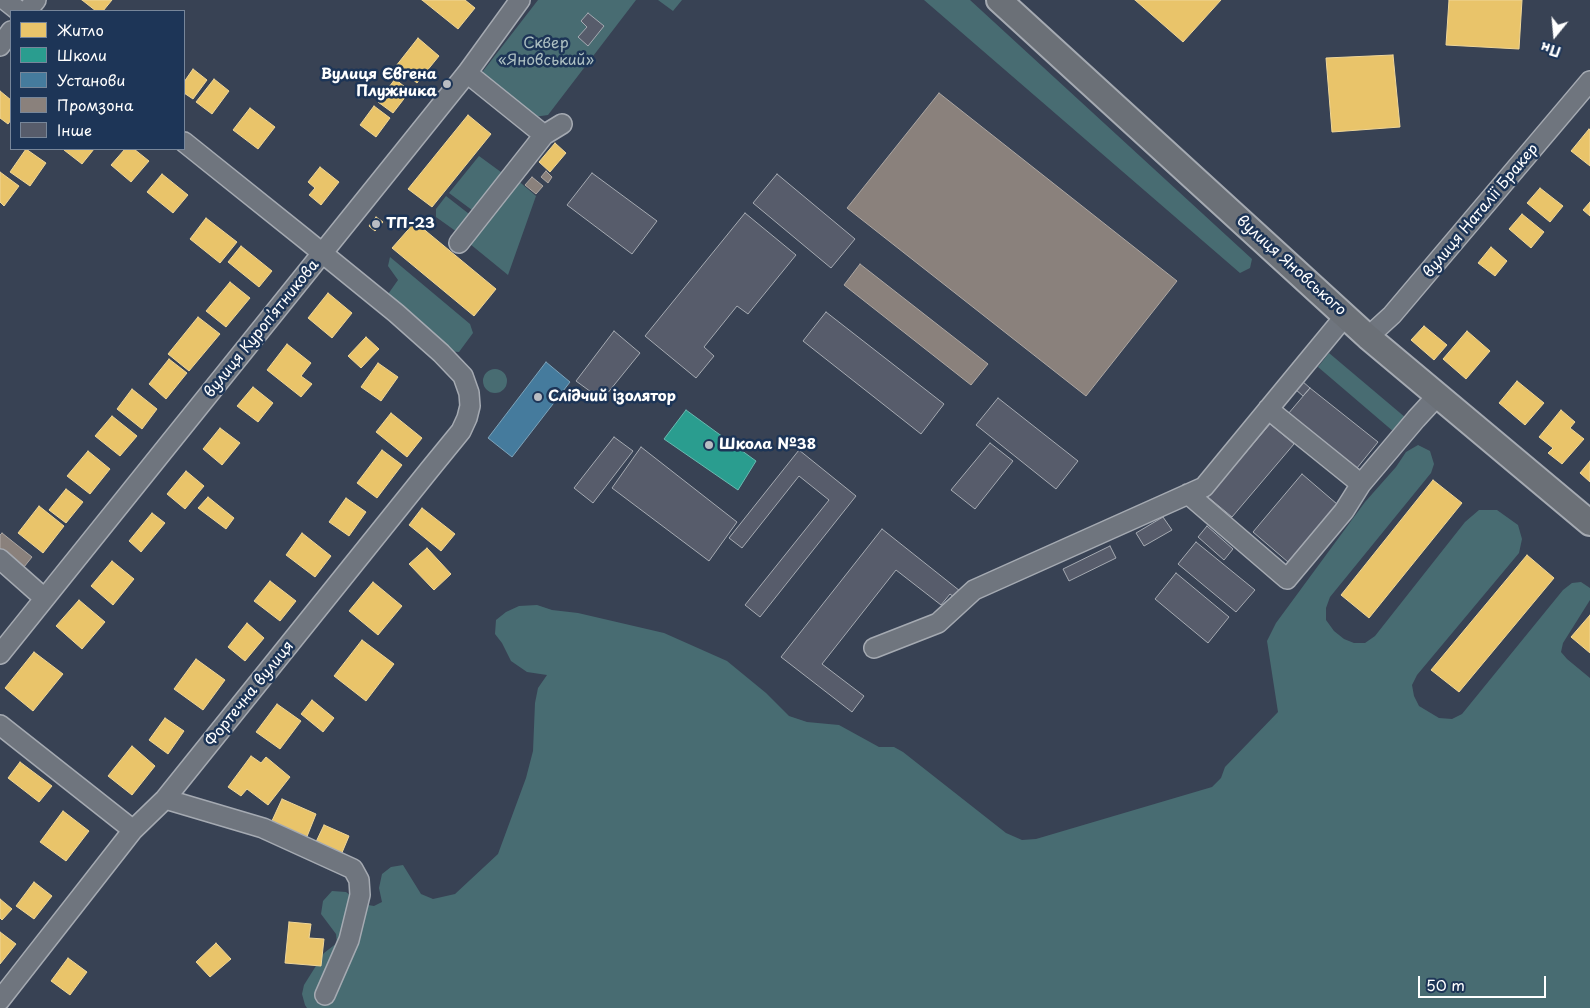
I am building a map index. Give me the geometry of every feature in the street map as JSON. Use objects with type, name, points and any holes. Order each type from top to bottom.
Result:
[{"type":"main road","name":"вулиця Яновського","points":[[1000,0],[1368,337],[1590,523]]},
{"type":"street","points":[[5,0],[18,10]]},
{"type":"street","points":[[28,10],[36,0]]},
{"type":"street","name":"вулиця Куропʼятникова","points":[[0,654],[467,73],[520,0]]},
{"type":"street","points":[[0,46],[10,32]]},
{"type":"street","points":[[467,73],[544,135]]},
{"type":"street","name":"вулиця Наталії Бракер","points":[[1368,337],[1392,315],[1589,84]]},
{"type":"street","points":[[459,243],[544,135],[562,124]]},
{"type":"street","points":[[185,143],[323,254]]},
{"type":"street","name":"Фортечна вулиця","points":[[0,1000],[133,830],[165,799],[461,431],[467,418],[470,406],[469,393],[463,376],[441,353],[409,325],[323,254]]},
{"type":"street","points":[[874,648],[938,623],[974,590],[1204,487],[1345,316]]},
{"type":"street","points":[[1188,494],[1287,579],[1344,512],[1361,484],[1438,395]]},
{"type":"street","points":[[1268,409],[1361,484]]},
{"type":"street","points":[[0,559],[44,598]]},
{"type":"street","points":[[0,725],[133,830]]},
{"type":"street","points":[[165,799],[263,828],[353,869],[359,880],[360,895],[349,940],[325,995]]},
{"type":"green space","name":"Сквер «Яновський»","points":[[538,0],[636,0],[548,115],[534,117],[480,75]]},
{"type":"green space","points":[[658,0],[682,0],[673,11]]},
{"type":"green space","points":[[924,0],[970,0],[1252,259],[1250,268],[1240,273]]},
{"type":"green space","points":[[479,156],[505,175],[476,213],[449,193]]},
{"type":"green space","points":[[515,178],[536,196],[508,275],[470,244],[469,237]]},
{"type":"green space","points":[[446,196],[473,217],[457,232],[436,217],[436,209]]},
{"type":"green space","points":[[390,257],[470,324],[473,333],[459,352],[445,351],[386,297],[398,280],[388,266]]},
{"type":"green space","points":[[1329,353],[1406,418],[1394,432],[1318,367]]},
{"type":"green space","points":[[495,369],[500,370],[506,376],[506,386],[500,392],[495,393],[490,392],[484,386],[483,381],[484,376],[490,370]]},
{"type":"green space","points":[[1418,445],[1430,451],[1434,464],[1431,473],[1330,597],[1326,608],[1326,620],[1334,631],[1344,639],[1354,643],[1365,643],[1375,636],[1465,522],[1479,510],[1497,510],[1518,525],[1522,539],[1519,553],[1417,675],[1412,685],[1414,696],[1419,706],[1439,718],[1452,719],[1462,714],[1563,590],[1572,583],[1581,582],[1590,588],[1590,600],[1563,643],[1561,652],[1590,678],[1590,1008],[307,1008],[305,1005],[302,994],[304,985],[324,953],[337,943],[336,934],[321,914],[323,901],[332,891],[346,892],[362,904],[374,906],[382,902],[379,888],[382,874],[391,867],[403,865],[421,894],[433,899],[455,894],[498,854],[526,778],[533,751],[535,703],[538,688],[547,675],[527,672],[511,661],[495,634],[496,620],[506,612],[519,606],[537,605],[552,610],[578,613],[664,633],[727,661],[766,693],[789,716],[807,722],[839,725],[879,747],[894,747],[903,752],[1006,833],[1022,840],[1036,839],[1212,787],[1221,778],[1225,767],[1278,712],[1267,641],[1276,623],[1365,502],[1396,467],[1406,452]]},
{"type":"building: Житло","points":[[82,0],[112,0],[104,10],[95,10]]},
{"type":"building: Житло","points":[[422,0],[465,0],[475,8],[458,29]]},
{"type":"building: Житло","points":[[1135,0],[1221,0],[1183,42]]},
{"type":"building: Житло","points":[[1449,0],[1522,0],[1519,49],[1446,45]]},
{"type":"building: Житло","points":[[418,38],[439,56],[417,83],[396,66]]},
{"type":"building: Житло","points":[[1393,55],[1400,127],[1332,132],[1326,58]]},
{"type":"building: Житло","points":[[193,69],[207,80],[193,99],[185,94],[185,81]]},
{"type":"building: Житло","points":[[214,79],[229,91],[212,114],[196,102]]},
{"type":"building: Житло","points":[[395,79],[410,91],[393,113],[378,102]]},
{"type":"building: Житло","points":[[0,91],[10,99],[10,121],[8,124],[0,118]]},
{"type":"building: Житло","points":[[374,106],[390,118],[376,137],[360,125]]},
{"type":"building: Житло","points":[[250,108],[275,127],[258,149],[233,130]]},
{"type":"building: Житло","points":[[468,115],[491,134],[432,207],[408,189]]},
{"type":"building: Житло","points":[[1590,130],[1590,166],[1571,151]]},
{"type":"building: Житло","points":[[555,143],[566,153],[550,172],[539,162]]},
{"type":"building: Житло","points":[[25,150],[46,163],[30,186],[10,172]]},
{"type":"building: Житло","points":[[64,150],[93,150],[82,164]]},
{"type":"building: Житло","points":[[124,150],[135,150],[149,161],[131,182],[111,165]]},
{"type":"building: Житло","points":[[320,167],[339,182],[321,205],[309,195],[315,188],[308,182]]},
{"type":"building: Житло","points":[[0,172],[19,186],[4,206],[0,202]]},
{"type":"building: Житло","points":[[162,174],[188,195],[173,213],[147,192]]},
{"type":"building: Житло","points":[[1540,188],[1563,206],[1550,222],[1527,203]]},
{"type":"building: Житло","points":[[1590,202],[1590,216],[1583,210]]},
{"type":"building: Житло","points":[[1522,214],[1544,232],[1531,248],[1509,229]]},
{"type":"building: Житло","name":"ТП-23","points":[[376,217],[383,222],[375,231],[369,226]]},
{"type":"building: Житло","points":[[206,218],[237,242],[220,263],[190,239]]},
{"type":"building: Житло","points":[[415,222],[496,289],[474,316],[392,248]]},
{"type":"building: Житло","points":[[241,246],[272,271],[259,287],[228,262]]},
{"type":"building: Житло","points":[[1491,247],[1507,261],[1495,276],[1478,263]]},
{"type":"building: Житло","points":[[230,282],[250,298],[226,327],[206,311]]},
{"type":"building: Житло","points":[[328,293],[352,313],[332,338],[308,318]]},
{"type":"building: Житло","points":[[198,317],[220,334],[189,371],[168,354]]},
{"type":"building: Житло","points":[[1424,326],[1447,345],[1434,360],[1411,340]]},
{"type":"building: Житло","points":[[1467,331],[1490,351],[1466,379],[1443,359]]},
{"type":"building: Житло","points":[[366,337],[379,349],[361,368],[348,356]]},
{"type":"building: Житло","points":[[287,344],[311,363],[301,376],[312,384],[301,397],[267,370]]},
{"type":"building: Житло","points":[[169,359],[187,373],[166,399],[149,384]]},
{"type":"building: Житло","points":[[378,363],[398,377],[381,401],[361,387]]},
{"type":"building: Житло","points":[[1517,381],[1544,403],[1525,425],[1499,403]]},
{"type":"building: Житло","points":[[253,387],[273,403],[258,422],[237,406]]},
{"type":"building: Житло","points":[[132,389],[157,409],[142,429],[117,409]]},
{"type":"building: Житло","points":[[1561,410],[1575,422],[1570,428],[1584,439],[1562,464],[1548,453],[1553,448],[1539,437]]},
{"type":"building: Житло","points":[[391,413],[422,438],[407,457],[376,432]]},
{"type":"building: Житло","points":[[112,416],[137,436],[120,456],[95,436]]},
{"type":"building: Житло","points":[[220,428],[240,443],[222,465],[203,449]]},
{"type":"building: Житло","points":[[382,450],[402,465],[377,498],[357,483]]},
{"type":"building: Житло","points":[[88,451],[110,469],[90,494],[67,476]]},
{"type":"building: Житло","points":[[1590,461],[1590,482],[1580,473]]},
{"type":"building: Житло","points":[[186,471],[204,486],[185,509],[167,494]]},
{"type":"building: Житло","points":[[1433,480],[1462,503],[1369,618],[1341,595]]},
{"type":"building: Житло","points":[[66,489],[83,502],[66,523],[49,510]]},
{"type":"building: Житло","points":[[208,497],[234,518],[226,529],[198,508]]},
{"type":"building: Житло","points":[[346,498],[366,512],[349,536],[329,522]]},
{"type":"building: Житло","points":[[39,506],[64,526],[43,553],[18,533]]},
{"type":"building: Житло","points":[[422,508],[455,534],[441,551],[409,525]]},
{"type":"building: Житло","points":[[152,513],[165,523],[141,552],[129,541]]},
{"type":"building: Житло","points":[[302,533],[331,556],[315,577],[286,555]]},
{"type":"building: Житло","points":[[427,548],[451,574],[434,590],[409,564]]},
{"type":"building: Житло","points":[[1527,555],[1554,578],[1459,692],[1431,670]]},
{"type":"building: Житло","points":[[112,561],[134,579],[113,605],[91,586]]},
{"type":"building: Житло","points":[[270,581],[296,601],[280,621],[254,601]]},
{"type":"building: Житло","points":[[373,582],[402,606],[378,635],[349,611]]},
{"type":"building: Житло","points":[[79,600],[105,622],[82,649],[56,626]]},
{"type":"building: Житло","points":[[1590,615],[1590,653],[1571,637]]},
{"type":"building: Житло","points":[[247,623],[264,638],[245,661],[228,647]]},
{"type":"building: Житло","points":[[362,640],[394,664],[366,701],[334,676]]},
{"type":"building: Житло","points":[[34,652],[63,674],[33,711],[5,688]]},
{"type":"building: Житло","points":[[196,659],[225,680],[203,710],[174,689]]},
{"type":"building: Житло","points":[[312,700],[334,718],[323,732],[301,714]]},
{"type":"building: Житло","points":[[277,704],[301,721],[280,749],[256,732]]},
{"type":"building: Житло","points":[[165,718],[184,731],[168,754],[149,740]]},
{"type":"building: Житло","points":[[132,746],[155,766],[132,795],[108,776]]},
{"type":"building: Житло","points":[[251,756],[261,763],[266,757],[290,777],[268,805],[247,789],[241,796],[228,787]]},
{"type":"building: Житло","points":[[20,762],[52,786],[39,802],[8,778]]},
{"type":"building: Житло","points":[[282,799],[316,814],[306,839],[271,823]]},
{"type":"building: Житло","points":[[63,811],[89,831],[66,861],[40,842]]},
{"type":"building: Житло","points":[[324,825],[349,836],[341,855],[315,844]]},
{"type":"building: Житло","points":[[34,882],[52,896],[34,919],[16,906]]},
{"type":"building: Житло","points":[[0,899],[12,909],[2,920],[0,918]]},
{"type":"building: Житло","points":[[289,922],[311,924],[309,938],[324,939],[321,966],[285,963]]},
{"type":"building: Житло","points":[[0,932],[16,944],[0,964]]},
{"type":"building: Житло","points":[[216,943],[231,959],[210,977],[196,962]]},
{"type":"building: Житло","points":[[68,958],[87,972],[70,995],[51,981]]},
{"type":"building: Школи","points":[[686,410],[756,461],[738,490],[664,439]]},
{"type":"building: Установи","name":"Слідчий ізолятор","points":[[546,362],[570,382],[512,457],[488,438]]},
{"type":"building: Промзона","points":[[939,93],[1177,281],[1086,396],[847,208]]},
{"type":"building: Промзона","points":[[546,171],[552,177],[548,183],[541,177]]},
{"type":"building: Промзона","points":[[532,177],[543,186],[536,194],[525,185]]},
{"type":"building: Промзона","points":[[860,264],[988,364],[971,385],[844,285]]},
{"type":"building: Промзона","points":[[2,533],[32,557],[24,567],[0,549],[0,535]]},
{"type":"building: Інше","points":[[588,13],[604,26],[588,46],[578,37],[587,27],[581,21]]},
{"type":"building: Інше","points":[[592,173],[657,221],[632,254],[567,205]]},
{"type":"building: Інше","points":[[777,174],[855,239],[831,268],[753,203]]},
{"type":"building: Інше","points":[[745,213],[796,255],[748,314],[737,306],[704,347],[714,356],[696,378],[645,336]]},
{"type":"building: Інше","points":[[826,312],[944,404],[921,434],[803,341]]},
{"type":"building: Інше","points":[[614,331],[640,353],[602,400],[576,381]]},
{"type":"building: Інше","points":[[1302,381],[1310,388],[1303,396],[1295,389]]},
{"type":"building: Інше","points":[[1310,388],[1378,442],[1357,468],[1288,414]]},
{"type":"building: Інше","points":[[998,398],[1078,461],[1056,489],[976,425]]},
{"type":"building: Інше","points":[[1270,424],[1294,444],[1232,517],[1208,497]]},
{"type":"building: Інше","points":[[614,437],[633,451],[593,503],[574,488]]},
{"type":"building: Інше","points":[[990,443],[1013,461],[975,509],[951,490]]},
{"type":"building: Інше","points":[[641,447],[737,522],[709,561],[612,488]]},
{"type":"building: Інше","points":[[799,450],[856,496],[760,617],[745,605],[829,500],[799,476],[742,548],[729,538]]},
{"type":"building: Інше","points":[[1302,474],[1337,504],[1288,562],[1253,532]]},
{"type":"building: Інше","points":[[1163,517],[1172,530],[1144,546],[1136,533]]},
{"type":"building: Інше","points":[[1207,526],[1233,549],[1224,560],[1198,537]]},
{"type":"building: Інше","points":[[882,529],[960,591],[955,598],[950,594],[941,605],[896,570],[822,664],[864,696],[852,712],[781,657]]},
{"type":"building: Інше","points":[[1196,542],[1255,590],[1236,612],[1178,564]]},
{"type":"building: Інше","points":[[1110,546],[1116,558],[1069,581],[1063,569]]},
{"type":"building: Інше","points":[[1176,573],[1229,617],[1208,643],[1155,599]]},
{"type":"place","name":"Вулиця Євгена Плужника","points":[[447,84]]},
{"type":"place","name":"ТП-23","points":[[376,224]]},
{"type":"place","name":"Слідчий ізолятор","points":[[538,397]]},
{"type":"place","name":"Школа №38","points":[[709,445]]}]
